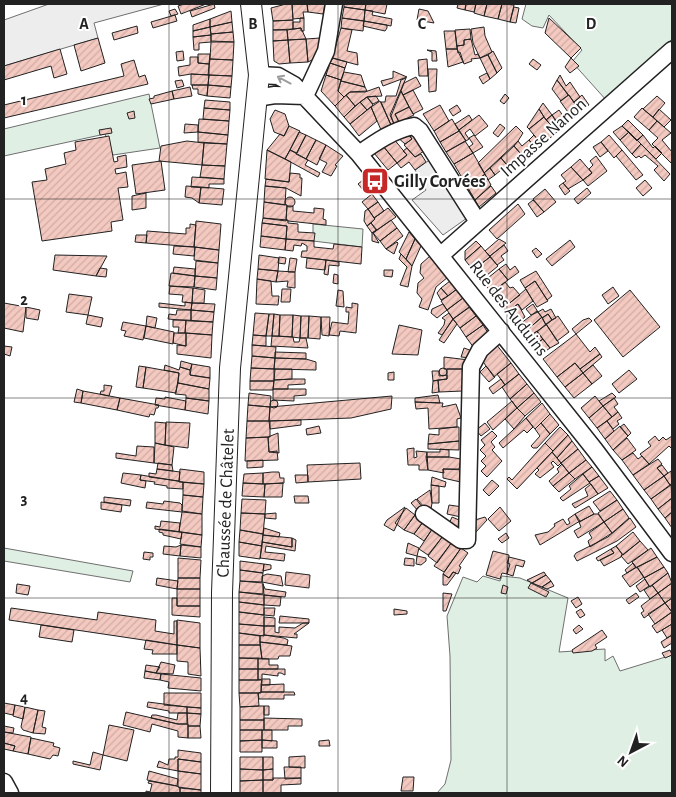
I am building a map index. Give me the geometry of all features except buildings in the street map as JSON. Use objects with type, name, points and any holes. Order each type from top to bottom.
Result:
[{"type":"main road","name":"Chaussée de Châtelet","points":[[221,793],[222,593],[230,368],[259,75],[252,7]]},
{"type":"street","points":[[256,98],[305,96],[326,50],[334,4]]},
{"type":"street","name":"Impasse Nanon","points":[[441,255],[672,50]]},
{"type":"street","name":"Rue des Auduins","points":[[259,75],[278,76],[294,85],[359,154],[654,526],[672,553]]},
{"type":"street","points":[[359,154],[380,138],[403,128],[414,126],[420,131],[478,222]]},
{"type":"street","points":[[424,514],[461,540],[467,540],[472,367],[480,350],[501,331]]},
{"type":"street","points":[[4,782],[10,793]]},
{"type":"green space","points":[[526,4],[672,4],[672,39],[607,101],[572,62],[582,50],[549,15],[543,28],[532,26],[522,19]]},
{"type":"green space","points":[[149,94],[160,148],[113,155],[105,134],[4,156],[4,129]]},
{"type":"green space","points":[[313,224],[363,229],[362,247],[313,241]]},
{"type":"green space","points":[[4,548],[133,571],[130,582],[4,561]]},
{"type":"green space","points":[[483,576],[500,581],[502,576],[520,578],[568,598],[559,652],[605,649],[605,661],[613,656],[620,671],[672,655],[672,793],[437,793],[445,784],[451,760],[450,656],[447,616],[463,577],[477,582]]},
{"type":"shaded area","points":[[49,4],[164,4],[94,23],[98,38],[4,66],[4,20]]},
{"type":"shaded area","points":[[431,159],[467,218],[443,235],[412,200],[426,190],[415,170]]},
{"type":"place","name":"Gilly Corvées","points":[[375,181]]}]
